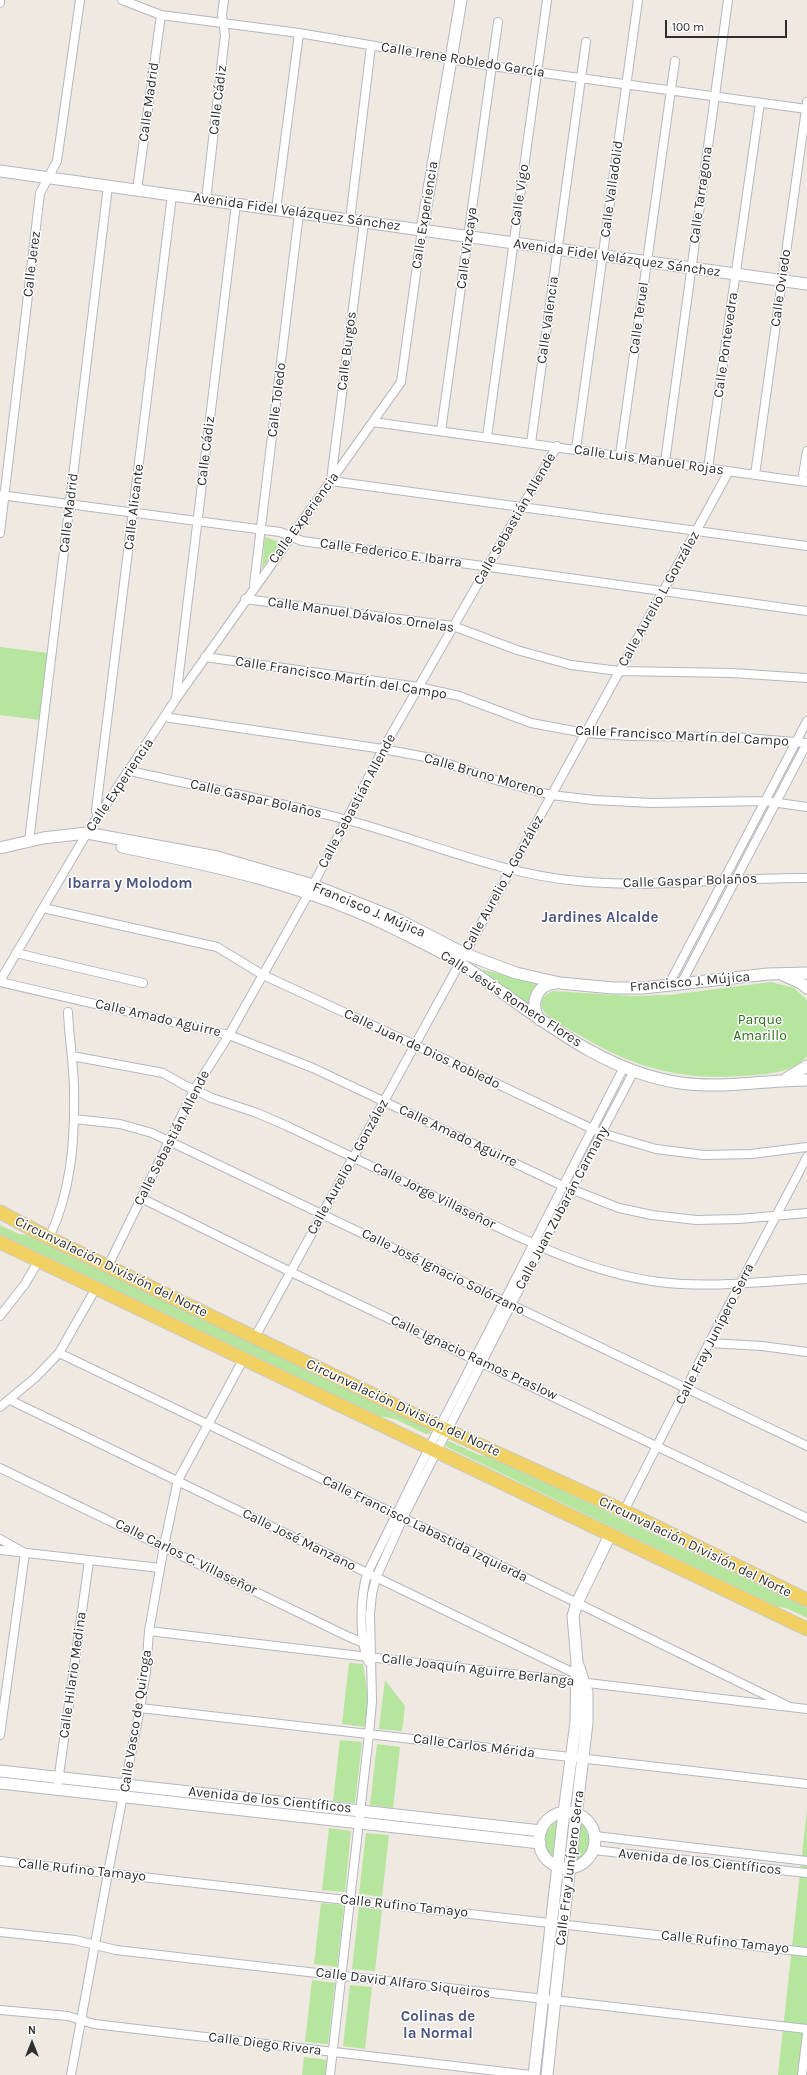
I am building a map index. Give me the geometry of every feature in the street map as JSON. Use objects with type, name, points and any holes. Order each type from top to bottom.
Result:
[{"type":"main road","name":"Circunvalación División del Norte","points":[[0,1212],[49,1238],[444,1429],[624,1511],[807,1600]]},
{"type":"main road","name":"Circunvalación División del Norte","points":[[0,1242],[807,1629]]},
{"type":"street","name":"Calle Jerez","points":[[0,533],[2,495],[40,193],[57,161],[80,0]]},
{"type":"street","name":"Calle Irene Robledo García","points":[[122,0],[161,14],[299,33],[492,66],[760,103],[807,107]]},
{"type":"street","name":"Calle Cádiz","points":[[206,200],[225,35],[222,14],[224,0]]},
{"type":"street","name":"Calle Experiencia","points":[[0,981],[86,836],[176,699],[254,586],[401,382],[422,230],[461,0]]},
{"type":"street","name":"Calle Vigo","points":[[487,437],[547,0]]},
{"type":"street","name":"Calle Valladolid","points":[[576,449],[638,0]]},
{"type":"street","name":"Calle Tarragona","points":[[665,462],[728,0]]},
{"type":"street","name":"Calle Madrid","points":[[137,190],[161,14]]},
{"type":"street","name":"Calle Vizcaya","points":[[442,431],[498,22]]},
{"type":"street","points":[[276,210],[299,33]]},
{"type":"street","name":"Calle Valencia","points":[[531,443],[586,42]]},
{"type":"street","points":[[350,220],[371,46]]},
{"type":"street","name":"Calle Teruel","points":[[620,455],[675,61]]},
{"type":"street","name":"Calle Pontevedra","points":[[708,468],[760,103]]},
{"type":"street","name":"Calle Oviedo","points":[[755,475],[807,107]]},
{"type":"street","name":"Avenida Fidel Velázquez Sánchez","points":[[0,171],[807,284]]},
{"type":"street","name":"Calle Madrid","points":[[29,841],[108,186]]},
{"type":"street","name":"Calle Alicante","points":[[98,818],[96,810],[172,195]]},
{"type":"street","name":"Calle Cádiz","points":[[176,699],[236,204]]},
{"type":"street","name":"Calle Toledo","points":[[254,586],[299,213]]},
{"type":"street","name":"Calle Burgos","points":[[331,481],[364,222]]},
{"type":"street","name":"Calle Luis Manuel Rojas","points":[[373,422],[805,481]]},
{"type":"street","name":"Calle Sebastián Allende","points":[[108,1266],[194,1090],[229,1035],[311,889],[383,749],[557,446]]},
{"type":"street","points":[[805,481],[807,450]]},
{"type":"street","name":"Calle Aurelio L. González","points":[[255,1338],[729,471]]},
{"type":"street","points":[[331,481],[807,546]]},
{"type":"street","name":"Calle Federico E. Ibarra","points":[[2,495],[261,529],[280,532],[302,540],[488,568],[807,611]]},
{"type":"street","name":"Calle Manuel Dávalos Ornelas","points":[[245,599],[453,626],[517,650],[571,665],[619,671],[732,673],[807,678]]},
{"type":"street","name":"Calle Francisco Martín del Campo","points":[[205,657],[419,687],[459,696],[531,722],[585,733],[631,736],[734,737],[807,743]]},
{"type":"street","name":"Calle Bruno Moreno","points":[[164,717],[383,749],[431,758],[496,780],[551,795],[594,800],[651,802],[765,802],[807,807]]},
{"type":"street","points":[[668,986],[807,721]]},
{"type":"street","points":[[681,984],[734,880],[807,743]]},
{"type":"street","name":"Calle Gaspar Bolaños","points":[[130,771],[346,820],[511,870],[577,882],[650,884],[723,880],[807,878]]},
{"type":"street","name":"Francisco J. Mújica","points":[[0,848],[29,841],[72,836],[86,836],[216,857],[393,917],[462,958],[560,983],[613,988],[668,986],[779,973],[807,973]]},
{"type":"street","name":"Calle Juan de Dios Robledo","points":[[43,908],[217,947],[262,975],[601,1133],[656,1149],[704,1155],[751,1154],[807,1147]]},
{"type":"street","points":[[16,953],[143,983]]},
{"type":"street","name":"Calle Jesús Romero Flores","points":[[462,958],[541,1021],[585,1048],[629,1069],[665,1080],[724,1086],[781,1080],[807,1080]]},
{"type":"street","points":[[779,973],[792,978],[807,988]]},
{"type":"street","name":"Calle Amado Aguirre","points":[[0,981],[229,1035],[313,1068],[563,1186],[619,1208],[673,1218],[717,1220],[807,1213]]},
{"type":"street","points":[[541,1021],[536,1011],[536,996],[544,986],[560,983]]},
{"type":"street","points":[[49,1238],[60,1211],[68,1179],[74,1144],[74,1091],[68,1012]]},
{"type":"street","name":"Calle Jorge Villaseñor","points":[[72,1056],[163,1073],[194,1090],[257,1113],[353,1157],[538,1246],[593,1267],[638,1278],[678,1284],[740,1284],[807,1279]]},
{"type":"street","points":[[781,1080],[795,1074],[807,1066]]},
{"type":"street","name":"Calle Juan Zubarán Carmany","points":[[538,1246],[563,1186],[592,1130],[629,1069]]},
{"type":"street","name":"Calle Juan Zubarán Carmany","points":[[444,1429],[475,1358],[508,1303],[538,1246],[572,1190],[601,1133],[629,1069]]},
{"type":"street","name":"Calle José Ignacio Solórzano","points":[[74,1119],[136,1127],[168,1141],[807,1446]]},
{"type":"street","name":"Calle Fray Junípero Serra","points":[[624,1511],[709,1343],[807,1157]]},
{"type":"street","name":"Calle Ignacio Ramos Praslow","points":[[141,1198],[291,1272],[475,1358],[807,1518]]},
{"type":"street","points":[[0,1316],[25,1284],[39,1260]]},
{"type":"street","points":[[0,1407],[36,1377],[58,1353],[96,1288]]},
{"type":"street","name":"Calle Juan Zubarán Carmany","points":[[444,1429],[483,1362],[508,1303]]},
{"type":"street","points":[[709,1343],[762,1346],[807,1352]]},
{"type":"street","name":"Calle Francisco Labastida Izquierda","points":[[58,1353],[399,1516],[790,1707]]},
{"type":"street","name":"Calle Vasco de Quiroga","points":[[72,2075],[108,1874],[140,1708],[146,1672],[149,1631],[164,1546],[178,1480],[244,1358]]},
{"type":"street","name":"Calle José Manzano","points":[[10,1400],[178,1480],[367,1574],[579,1675]]},
{"type":"street","points":[[330,2075],[372,1700],[368,1645],[362,1614],[364,1585],[367,1574],[444,1429]]},
{"type":"street","name":"Calle Carlos C. Villaseñor","points":[[0,1468],[368,1645]]},
{"type":"street","points":[[368,1645],[371,1608],[376,1578],[399,1516]]},
{"type":"street","name":"Calle Fray Junípero Serra","points":[[532,2075],[564,1812],[588,1713],[579,1675],[573,1630],[573,1616],[577,1603],[610,1535]]},
{"type":"street","points":[[0,1539],[25,1553]]},
{"type":"street","points":[[0,1550],[160,1568]]},
{"type":"street","points":[[0,1735],[25,1553]]},
{"type":"street","name":"Calle Hilario Medina","points":[[57,1789],[89,1561]]},
{"type":"street","name":"Calle Joaquín Aguirre Berlanga","points":[[149,1631],[369,1657],[579,1675],[807,1709]]},
{"type":"street","name":"Calle Carlos Mérida","points":[[140,1708],[807,1784]]},
{"type":"street","name":"Calle Fray Junípero Serra","points":[[547,2075],[576,1814],[577,1758]]},
{"type":"street","name":"Avenida de los Científicos","points":[[0,1771],[541,1831]]},
{"type":"street","name":"Avenida de los Científicos","points":[[0,1783],[540,1843]]},
{"type":"street","points":[[564,1812],[576,1814],[589,1823],[595,1836],[593,1850],[585,1861],[569,1867],[558,1866],[545,1857],[540,1843],[541,1831],[549,1819],[564,1812]]},
{"type":"street","name":"Avenida de los Científicos","points":[[595,1836],[807,1861]]},
{"type":"street","name":"Avenida de los Científicos","points":[[593,1850],[807,1873]]},
{"type":"street","name":"Calle Rufino Tamayo","points":[[0,1861],[807,1952]]},
{"type":"street","name":"Calle David Alfaro Siqueiros","points":[[0,1932],[75,1940],[116,1950],[807,2029]]},
{"type":"street","name":"Calle Diego Rivera","points":[[0,2010],[68,2016],[102,2025],[532,2075]]},
{"type":"street","points":[[802,2075],[807,2034]]},
{"type":"green space","points":[[265,537],[281,543],[262,568]]},
{"type":"green space","points":[[0,647],[49,653],[40,720],[0,715]]},
{"type":"green space","points":[[481,969],[539,984],[532,992],[530,1005]]},
{"type":"green space","name":"Parque Amarillo","points":[[771,982],[794,988],[807,1000],[807,1056],[789,1069],[761,1074],[728,1077],[704,1076],[660,1070],[639,1064],[597,1045],[560,1024],[547,1015],[541,1006],[543,997],[552,991],[633,996],[670,995]]},
{"type":"green space","points":[[0,1225],[19,1234],[28,1235],[429,1427],[431,1433],[426,1434],[395,1419],[379,1416],[0,1234]]},
{"type":"green space","points":[[449,1441],[479,1455],[493,1457],[807,1608],[807,1618],[786,1608],[777,1607],[447,1447],[445,1443]]},
{"type":"green space","points":[[349,1663],[363,1664],[368,1696],[365,1727],[342,1724]]},
{"type":"green space","points":[[385,1680],[405,1706],[402,1731],[379,1729]]},
{"type":"green space","points":[[340,1740],[362,1742],[355,1803],[333,1801]]},
{"type":"green space","points":[[377,1744],[400,1747],[393,1808],[370,1805]]},
{"type":"green space","points":[[807,1809],[807,2075],[778,2075]]},
{"type":"green space","points":[[558,1820],[554,1858],[545,1843],[547,1833],[553,1824]]},
{"type":"green space","points":[[580,1822],[587,1832],[589,1843],[586,1853],[576,1861]]},
{"type":"green space","points":[[329,1828],[351,1831],[345,1892],[322,1890]]},
{"type":"green space","points":[[366,1833],[389,1835],[382,1897],[359,1894]]},
{"type":"green space","points":[[321,1903],[344,1905],[337,1967],[314,1964]]},
{"type":"green space","points":[[359,1907],[382,1910],[375,1971],[352,1969]]},
{"type":"green space","points":[[312,1980],[335,1983],[328,2044],[305,2042]]},
{"type":"green space","points":[[350,1985],[372,1987],[365,2049],[343,2046]]},
{"type":"green space","points":[[304,2057],[327,2060],[325,2075],[302,2075]]},
{"type":"district","name":"Ibarra y Molodom","points":[[130,884]]},
{"type":"district","name":"Jardines Alcalde","points":[[600,918]]},
{"type":"district","name":"Colinas de la Normal","points":[[438,2026]]}]
